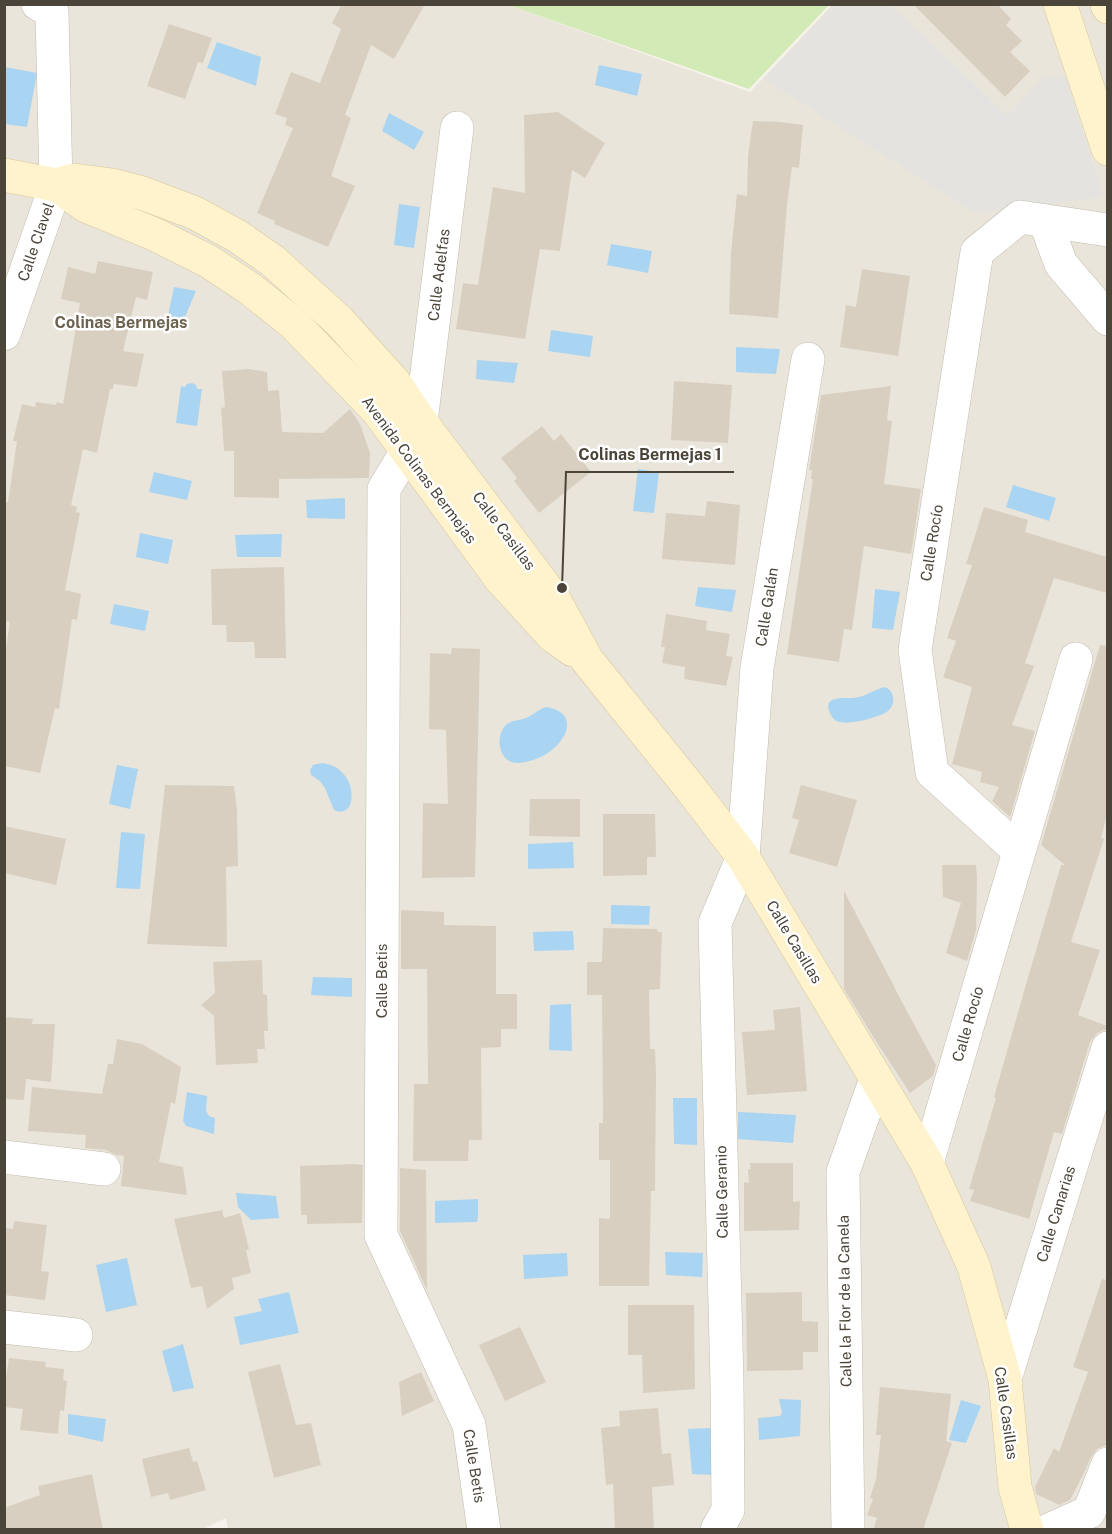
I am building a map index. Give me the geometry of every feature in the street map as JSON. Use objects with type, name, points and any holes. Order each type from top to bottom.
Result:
[{"type":"street","points":[[38,4],[52,12],[56,184]]},
{"type":"street","points":[[1060,4],[1107,149]]},
{"type":"street","name":"Calle Adelfas","points":[[421,422],[457,128]]},
{"type":"street","name":"Avenida Colinas Bermejas","points":[[4,175],[56,184],[74,180],[112,185],[142,193],[195,213],[237,236],[273,261],[339,321],[394,382],[421,422]]},
{"type":"street","name":"Avenida Colinas Bermejas","points":[[56,184],[86,206],[154,234],[207,261],[249,288],[293,323],[376,410],[500,578],[553,636],[587,660]]},
{"type":"street","name":"Calle Clavel","points":[[4,334],[56,184]]},
{"type":"street","points":[[1032,219],[1107,230]]},
{"type":"street","points":[[1032,219],[1061,264],[1107,319]]},
{"type":"street","name":"Calle Rocío","points":[[1019,851],[932,772],[915,650],[977,252],[1032,219]]},
{"type":"street","name":"Calle Galán","points":[[743,857],[757,668],[808,359]]},
{"type":"street","name":"Calle Betis","points":[[421,422],[384,489],[381,1235],[469,1425],[484,1530]]},
{"type":"street","name":"Calle Casillas","points":[[421,422],[554,599],[587,660],[743,857],[927,1163],[974,1267],[1005,1379],[1015,1487],[1027,1530]]},
{"type":"street","name":"Calle Rocío","points":[[927,1163],[1076,659]]},
{"type":"street","name":"Calle Geranio","points":[[717,1530],[728,1510],[728,1498],[715,923],[743,857]]},
{"type":"street","name":"Calle Canarias","points":[[1005,1379],[1107,1048]]},
{"type":"street","name":"Calle la Flor de la Canela","points":[[848,1530],[843,1172],[876,1078]]},
{"type":"street","points":[[4,1157],[104,1169]]},
{"type":"street","points":[[4,1328],[76,1335]]},
{"type":"street","points":[[1049,1530],[1094,1521],[1107,1464]]},
{"type":"shaded area","points":[[5,5],[508,5],[750,92],[832,5],[1107,5],[1107,1529],[228,1530],[226,1518],[203,1529],[5,1530]]},
{"type":"shaded area","points":[[834,5],[889,5],[1008,116],[1044,77],[1066,77],[1103,197],[975,213],[764,79]]},
{"type":"green space","points":[[829,4],[749,89],[508,5]]},
{"type":"water","points":[[217,42],[261,57],[256,86],[207,68]]},
{"type":"water","points":[[599,65],[642,74],[637,96],[595,85]]},
{"type":"water","points":[[5,67],[37,73],[27,127],[5,124]]},
{"type":"water","points":[[389,113],[424,132],[414,150],[382,131]]},
{"type":"water","points":[[399,204],[420,207],[414,248],[394,245]]},
{"type":"water","points":[[611,244],[652,251],[648,273],[607,265]]},
{"type":"water","points":[[174,287],[196,291],[182,324],[167,321]]},
{"type":"water","points":[[551,330],[593,336],[590,357],[548,351]]},
{"type":"water","points":[[736,347],[780,349],[776,374],[736,372]]},
{"type":"water","points":[[477,360],[518,363],[514,383],[476,379]]},
{"type":"water","points":[[192,383],[197,389],[202,389],[197,426],[176,423],[181,386],[185,387]]},
{"type":"water","points":[[638,469],[659,472],[654,513],[633,511]]},
{"type":"water","points":[[154,472],[192,481],[187,500],[149,492]]},
{"type":"water","points":[[1013,485],[1056,498],[1049,521],[1006,507]]},
{"type":"water","points":[[345,498],[345,519],[307,518],[306,500]]},
{"type":"water","points":[[140,533],[173,540],[168,564],[136,557]]},
{"type":"water","points":[[282,534],[281,557],[237,557],[235,535]]},
{"type":"water","points":[[698,587],[736,590],[732,612],[695,606]]},
{"type":"water","points":[[875,589],[900,592],[893,630],[872,628]]},
{"type":"water","points":[[114,604],[149,611],[145,631],[110,624]]},
{"type":"water","points":[[885,687],[893,695],[893,703],[885,713],[865,720],[844,723],[838,722],[831,715],[828,707],[832,700],[859,697]]},
{"type":"water","points":[[546,707],[563,714],[566,720],[567,726],[561,740],[546,754],[535,759],[519,763],[507,760],[500,744],[500,737],[505,726],[513,721],[529,717]]},
{"type":"water","points":[[322,763],[334,767],[349,783],[352,792],[351,801],[348,808],[342,812],[334,810],[325,788],[311,775],[310,770],[313,765]]},
{"type":"water","points":[[117,765],[138,769],[130,809],[109,804]]},
{"type":"water","points":[[121,832],[145,834],[140,889],[116,888]]},
{"type":"water","points":[[573,842],[574,868],[528,869],[528,844]]},
{"type":"water","points":[[611,905],[650,906],[649,925],[611,924]]},
{"type":"water","points":[[573,931],[574,950],[534,951],[533,932]]},
{"type":"water","points":[[313,977],[352,978],[352,997],[311,995]]},
{"type":"water","points":[[571,1004],[572,1051],[549,1050],[550,1005]]},
{"type":"water","points":[[187,1092],[207,1096],[206,1111],[209,1116],[215,1118],[214,1134],[186,1126],[183,1121]]},
{"type":"water","points":[[673,1098],[697,1098],[697,1145],[674,1144]]},
{"type":"water","points":[[738,1112],[796,1115],[793,1143],[738,1139]]},
{"type":"water","points":[[236,1193],[276,1196],[279,1218],[251,1220],[238,1207]]},
{"type":"water","points":[[478,1199],[477,1222],[435,1223],[435,1201]]},
{"type":"water","points":[[665,1252],[703,1253],[702,1277],[666,1275]]},
{"type":"water","points":[[567,1253],[568,1276],[524,1279],[523,1255]]},
{"type":"water","points":[[127,1258],[137,1305],[106,1312],[96,1265]]},
{"type":"water","points":[[289,1292],[299,1333],[240,1345],[234,1317],[262,1311],[258,1299]]},
{"type":"water","points":[[183,1344],[194,1388],[173,1392],[162,1351]]},
{"type":"water","points":[[779,1399],[801,1400],[800,1436],[759,1440],[758,1418],[780,1416],[782,1413]]},
{"type":"water","points":[[961,1400],[981,1406],[966,1443],[949,1440]]},
{"type":"water","points":[[68,1414],[106,1419],[103,1442],[68,1434]]},
{"type":"water","points":[[712,1428],[715,1475],[692,1474],[688,1429]]},
{"type":"building","points":[[342,4],[425,4],[394,59],[371,45],[345,115],[351,118],[331,176],[355,186],[328,247],[274,224],[275,221],[257,213],[293,128],[285,125],[287,118],[275,114],[291,72],[320,83],[341,29],[332,23]]},
{"type":"building","points":[[913,4],[997,4],[1011,19],[1006,25],[1022,41],[1010,52],[1030,71],[1005,97]]},
{"type":"building","points":[[169,24],[212,38],[203,63],[198,62],[185,99],[147,86]]},
{"type":"building","points":[[558,112],[605,143],[585,178],[572,170],[560,251],[540,249],[525,339],[456,329],[463,283],[478,285],[493,187],[525,193],[524,115]]},
{"type":"building","points":[[753,121],[803,125],[799,168],[792,167],[787,205],[778,318],[729,314],[731,253],[737,194],[747,196],[748,156]]},
{"type":"building","points":[[98,261],[153,272],[147,300],[136,297],[123,351],[144,354],[137,387],[114,384],[113,389],[110,389],[97,453],[83,449],[71,505],[77,507],[76,512],[80,513],[65,590],[81,594],[77,620],[72,619],[59,709],[55,708],[40,773],[4,766],[4,660],[10,622],[4,621],[4,502],[8,502],[17,441],[13,441],[22,404],[35,407],[36,402],[63,404],[80,303],[61,299],[68,267],[95,274]]},
{"type":"building","points":[[862,269],[910,276],[898,356],[840,347],[846,305],[856,307]]},
{"type":"building","points":[[249,369],[267,372],[268,391],[279,390],[282,432],[323,433],[350,409],[360,424],[370,453],[369,478],[279,479],[279,498],[234,497],[234,451],[224,451],[221,408],[225,407],[222,371]]},
{"type":"building","points":[[674,381],[732,385],[728,443],[671,440]]},
{"type":"building","points":[[891,386],[887,420],[892,421],[884,484],[921,489],[911,554],[864,546],[852,630],[844,629],[839,662],[787,654],[813,479],[811,479],[812,470],[809,470],[821,395]]},
{"type":"building","points":[[542,426],[554,441],[561,434],[591,472],[539,513],[514,481],[517,478],[501,458]]},
{"type":"building","points":[[707,501],[740,505],[735,565],[662,559],[666,513],[705,516]]},
{"type":"building","points":[[984,507],[1028,520],[1025,532],[1107,557],[1107,593],[1054,578],[1025,663],[1034,666],[1012,725],[1035,731],[1010,817],[992,801],[999,787],[980,782],[982,772],[952,764],[972,687],[943,677],[956,641],[947,638],[972,565],[966,564]]},
{"type":"building","points":[[284,567],[286,658],[255,658],[254,642],[227,642],[226,625],[212,625],[211,569]]},
{"type":"building","points":[[666,614],[707,621],[706,630],[730,634],[726,656],[733,657],[726,686],[684,679],[685,667],[662,663],[665,647],[661,647]]},
{"type":"building","points":[[1100,645],[1107,646],[1107,815],[1101,838],[1104,839],[1071,942],[1100,950],[1078,1015],[1107,1026],[1107,1030],[1096,1034],[1090,1042],[1062,1134],[1054,1132],[1029,1219],[970,1201],[974,1190],[969,1189],[1061,865],[1065,865],[1041,845]]},
{"type":"building","points":[[452,648],[480,649],[475,877],[422,878],[423,803],[448,804],[446,730],[429,729],[430,653],[451,654]]},
{"type":"building","points":[[165,785],[234,786],[238,866],[226,867],[227,947],[147,944]]},
{"type":"building","points":[[801,785],[857,800],[837,867],[789,853],[799,820],[792,818]]},
{"type":"building","points":[[530,799],[580,799],[580,837],[529,836]]},
{"type":"building","points":[[603,814],[655,814],[656,857],[647,857],[647,875],[603,876]]},
{"type":"building","points":[[4,826],[66,839],[56,885],[4,873]]},
{"type":"building","points":[[942,865],[976,865],[976,930],[967,961],[946,953],[961,903],[943,897]]},
{"type":"building","points":[[844,891],[936,1065],[933,1076],[910,1093],[844,989]]},
{"type":"building","points":[[401,910],[444,912],[444,925],[496,926],[496,994],[517,994],[517,1029],[501,1029],[501,1047],[481,1048],[482,1140],[469,1140],[468,1161],[413,1161],[414,1084],[428,1084],[427,969],[401,969]]},
{"type":"building","points":[[603,928],[657,929],[658,932],[662,932],[660,989],[649,990],[650,1049],[655,1049],[656,1076],[655,1191],[651,1191],[649,1286],[599,1286],[599,1218],[610,1219],[610,1160],[599,1160],[599,1123],[603,1123],[602,995],[587,995],[587,962],[602,962]]},
{"type":"building","points":[[262,960],[263,994],[267,995],[268,1031],[264,1031],[265,1049],[257,1049],[258,1063],[216,1065],[214,1016],[201,1005],[215,993],[213,962]]},
{"type":"building","points":[[800,1007],[807,1091],[747,1095],[742,1032],[775,1030],[773,1010]]},
{"type":"building","points":[[4,1017],[33,1019],[32,1024],[55,1024],[51,1082],[26,1079],[24,1100],[4,1099]]},
{"type":"building","points":[[117,1039],[142,1044],[181,1067],[175,1104],[171,1102],[159,1162],[183,1167],[187,1195],[121,1186],[124,1156],[106,1150],[85,1148],[86,1135],[28,1131],[32,1087],[102,1094],[108,1064],[113,1064]]},
{"type":"building","points":[[750,1163],[793,1163],[793,1202],[800,1201],[799,1230],[744,1231],[744,1182],[749,1183]]},
{"type":"building","points":[[363,1165],[362,1223],[307,1224],[307,1215],[301,1215],[300,1166]]},
{"type":"building","points":[[400,1168],[426,1170],[427,1290],[400,1231]]},
{"type":"building","points":[[222,1210],[224,1218],[240,1213],[249,1249],[246,1250],[251,1273],[232,1278],[234,1289],[207,1309],[202,1286],[191,1288],[174,1219]]},
{"type":"building","points":[[14,1221],[47,1225],[41,1271],[49,1272],[45,1300],[4,1295],[4,1228],[13,1229]]},
{"type":"building","points":[[1102,1279],[1107,1280],[1107,1440],[1106,1445],[1097,1449],[1091,1457],[1070,1500],[1059,1505],[1036,1494],[1035,1487],[1054,1448],[1059,1452],[1088,1372],[1073,1367]]},
{"type":"building","points":[[802,1292],[802,1321],[818,1322],[818,1352],[803,1352],[803,1370],[747,1371],[746,1293]]},
{"type":"building","points":[[628,1305],[694,1305],[695,1389],[643,1393],[642,1355],[628,1355]]},
{"type":"building","points":[[520,1327],[546,1382],[505,1401],[479,1345]]},
{"type":"building","points":[[9,1358],[46,1362],[45,1367],[64,1369],[63,1380],[67,1381],[64,1411],[60,1410],[58,1434],[20,1430],[23,1409],[4,1407]]},
{"type":"building","points":[[280,1364],[296,1425],[311,1423],[321,1465],[274,1478],[248,1372]]},
{"type":"building","points":[[421,1372],[434,1401],[402,1416],[399,1382]]},
{"type":"building","points":[[880,1387],[951,1394],[946,1441],[952,1443],[923,1530],[873,1530],[877,1518],[867,1515],[873,1499],[870,1498],[876,1479],[881,1435],[876,1435]]},
{"type":"building","points":[[658,1408],[662,1454],[671,1453],[674,1485],[652,1487],[654,1530],[615,1530],[613,1484],[606,1485],[601,1428],[620,1426],[619,1411]]},
{"type":"building","points":[[189,1448],[193,1462],[197,1461],[206,1490],[170,1500],[168,1493],[151,1497],[142,1459]]},
{"type":"building","points":[[92,1474],[103,1530],[4,1530],[4,1508],[40,1495],[38,1486]]},
{"type":"place","name":"Colinas Bermejas 1","points":[[562,588]]},
{"type":"district","name":"Colinas Bermejas","points":[[121,322]]}]
